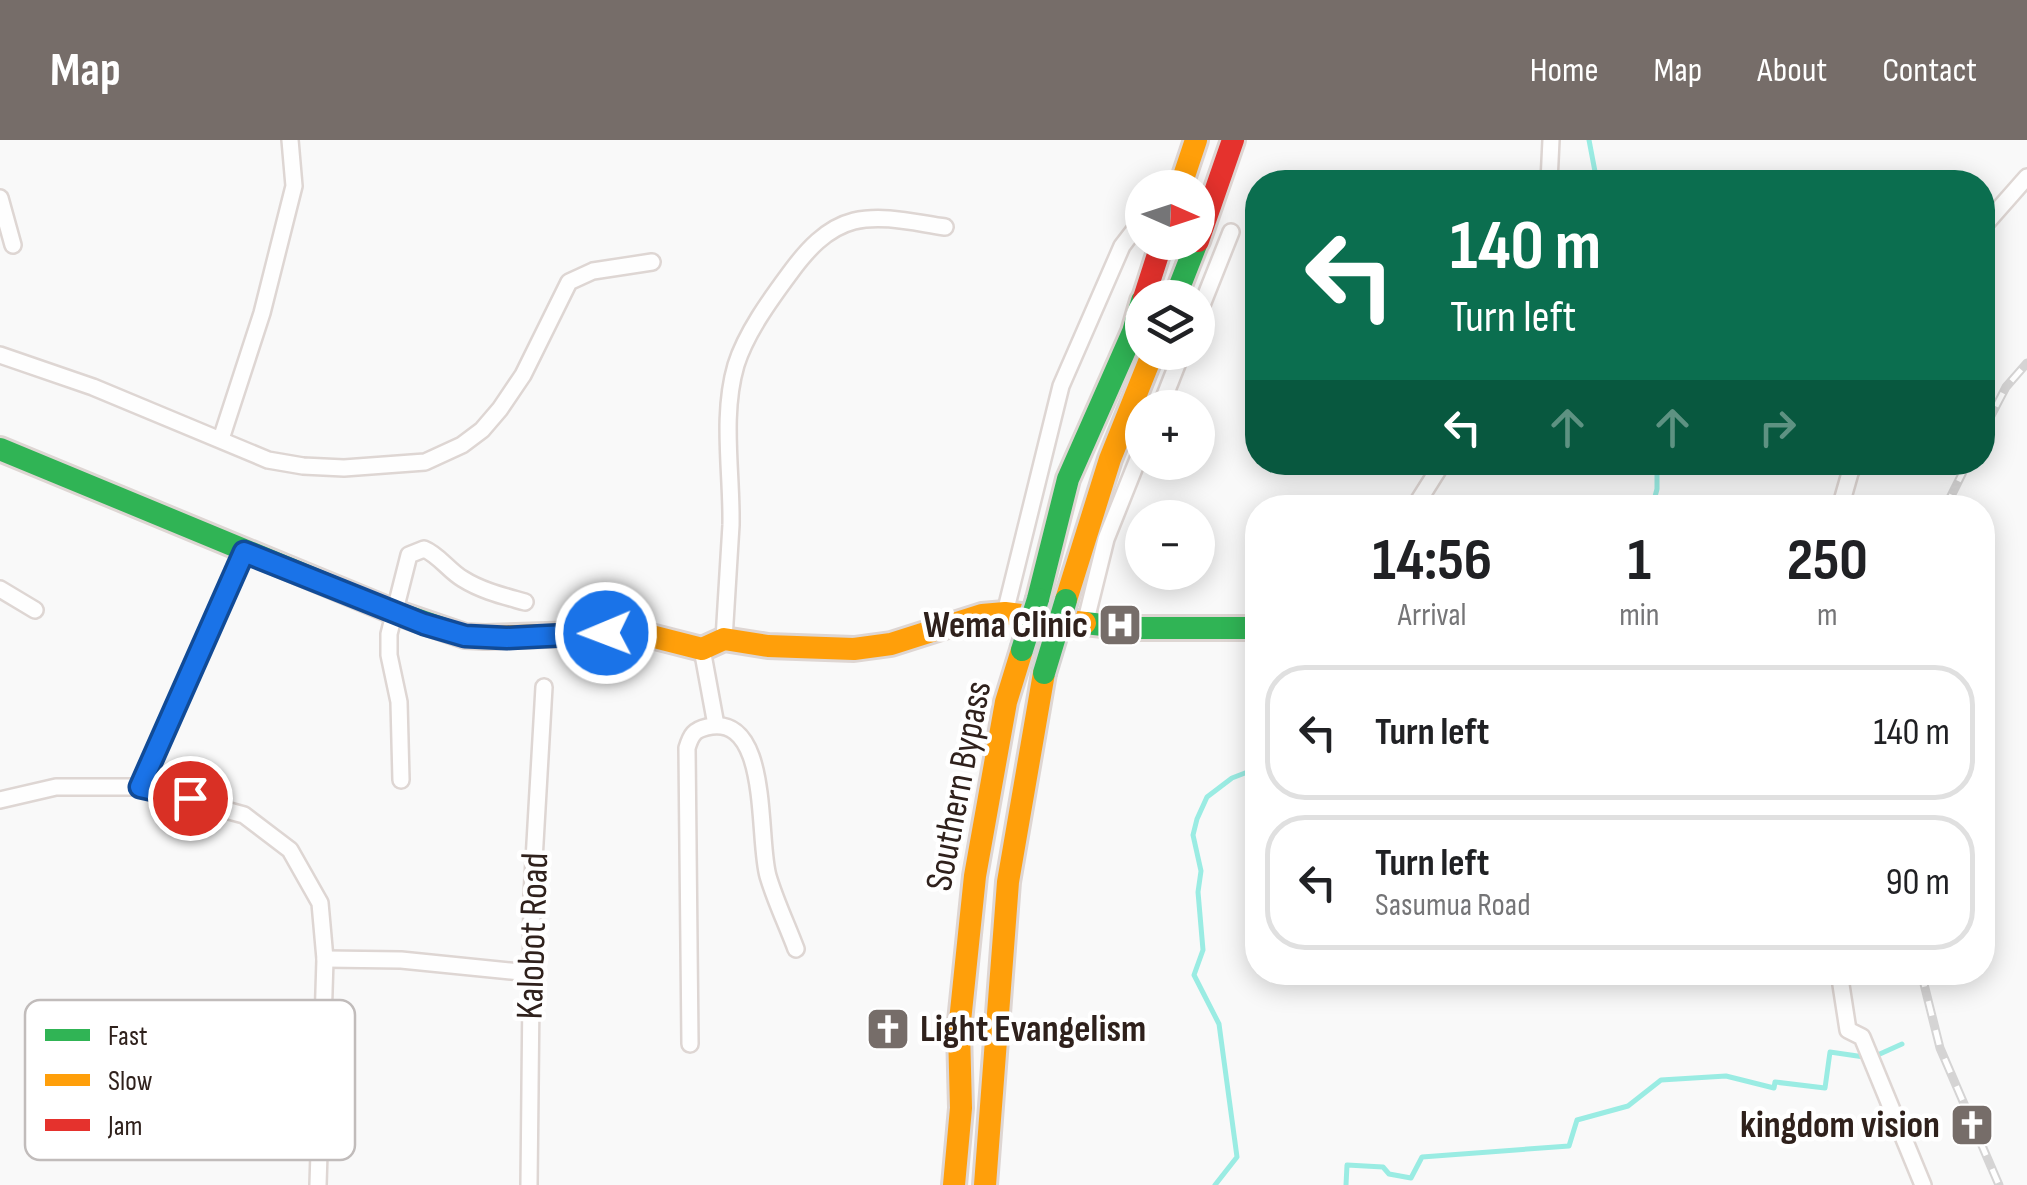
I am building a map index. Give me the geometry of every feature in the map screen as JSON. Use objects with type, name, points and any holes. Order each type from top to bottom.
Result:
[{"type":"main road","points":[[1186,170],[1196,140]]},
{"type":"main road","points":[[1215,191],[1233,140]]},
{"type":"main road","name":"Southern Bypass","points":[[954,1185],[961,1108],[960,1031],[974,876],[1006,702],[1038,599],[1068,478],[1125,348]]},
{"type":"main road","name":"Southern Bypass","points":[[984,1185],[1008,882],[1044,673],[1110,459],[1146,370]]},
{"type":"main road","points":[[0,449],[244,552],[465,636],[634,634],[713,644],[854,649],[891,644],[982,615],[1006,613],[1085,624],[1186,630],[1245,628]]},
{"type":"street","points":[[222,439],[262,313],[294,186],[290,140]]},
{"type":"street","points":[[1550,170],[1551,140]]},
{"type":"street","points":[[1995,213],[2027,177]]},
{"type":"street","points":[[0,198],[13,245]]},
{"type":"street","points":[[716,725],[713,644],[731,523],[728,434],[732,387],[742,348],[778,290],[824,236],[851,222],[867,219],[945,227]]},
{"type":"street","points":[[1212,280],[1231,232]]},
{"type":"street","points":[[1006,613],[1062,386],[1125,242]]},
{"type":"street","points":[[0,356],[93,387],[268,460],[344,468],[424,462],[462,445],[500,409],[523,375],[569,282],[593,270],[652,262]]},
{"type":"street","points":[[1085,624],[1106,539],[1130,480]]},
{"type":"street","points":[[401,780],[399,702],[389,655],[392,611],[409,555],[424,549],[478,588],[525,602]]},
{"type":"street","points":[[140,787],[244,552]]},
{"type":"street","points":[[0,589],[36,610]]},
{"type":"street","name":"Kalobot Road","points":[[530,1185],[530,974],[544,687]]},
{"type":"street","points":[[690,1044],[687,748],[690,736],[699,729],[716,725],[740,732],[751,754],[768,877],[796,949]]},
{"type":"street","points":[[0,800],[56,787],[140,787],[244,815],[290,850],[320,903],[324,1000]]},
{"type":"street","points":[[325,959],[401,960],[530,974]]},
{"type":"street","points":[[1841,985],[1848,1030],[1862,1037],[1923,1185]]},
{"type":"street","points":[[318,1185],[319,1160]]},
{"type":"waterway","points":[[1589,140],[1595,170]]},
{"type":"waterway","points":[[1655,495],[1657,475]]},
{"type":"waterway","points":[[1215,1185],[1237,1157],[1219,1024],[1194,975],[1203,950],[1198,892],[1201,871],[1193,835],[1207,797],[1245,773]]},
{"type":"waterway","points":[[1346,1185],[1347,1165],[1383,1167],[1389,1174],[1411,1178],[1422,1157],[1569,1146],[1577,1120],[1628,1106],[1661,1080],[1726,1076],[1774,1088],[1775,1082],[1825,1088],[1830,1052],[1871,1058],[1902,1044]]},
{"type":"railway","points":[[1995,408],[2006,387],[2027,363]]},
{"type":"railway","points":[[1952,495],[1962,475]]},
{"type":"railway","points":[[1924,985],[1940,1048],[1999,1185]]},
{"type":"traffic: fast","points":[[1182,280],[1190,260]]},
{"type":"traffic: fast","points":[[1038,599],[1068,479],[1125,350]]},
{"type":"traffic: fast","points":[[0,449],[392,611],[465,636],[485,637]]},
{"type":"traffic: fast","points":[[1022,650],[1038,599]]},
{"type":"traffic: fast","points":[[1044,673],[1066,600]]},
{"type":"traffic: fast","points":[[1085,623],[1130,628],[1245,628]]},
{"type":"traffic: slow","points":[[1186,170],[1196,140]]},
{"type":"traffic: slow","points":[[1066,600],[1110,459],[1146,370]]},
{"type":"traffic: slow","points":[[485,637],[607,633],[647,635],[702,649],[724,639],[768,646],[854,649],[891,644],[982,615],[1005,613],[1085,623]]},
{"type":"traffic: slow","points":[[954,1185],[961,1108],[959,1031],[975,876],[1006,702],[1022,650]]},
{"type":"traffic: slow","points":[[985,1185],[1008,882],[1044,673]]},
{"type":"traffic: jam","points":[[1215,192],[1233,140]]},
{"type":"traffic: jam","points":[[1150,280],[1156,260]]},
{"type":"place","name":"Wema Clinic","points":[[1120,625]]},
{"type":"place","name":"Light Evangelism","points":[[888,1029]]},
{"type":"place","name":"kingdom vision","points":[[1972,1125]]},
{"type":"route","points":[[190,798],[140,787],[244,552],[424,624],[465,636],[606,633]]}]
